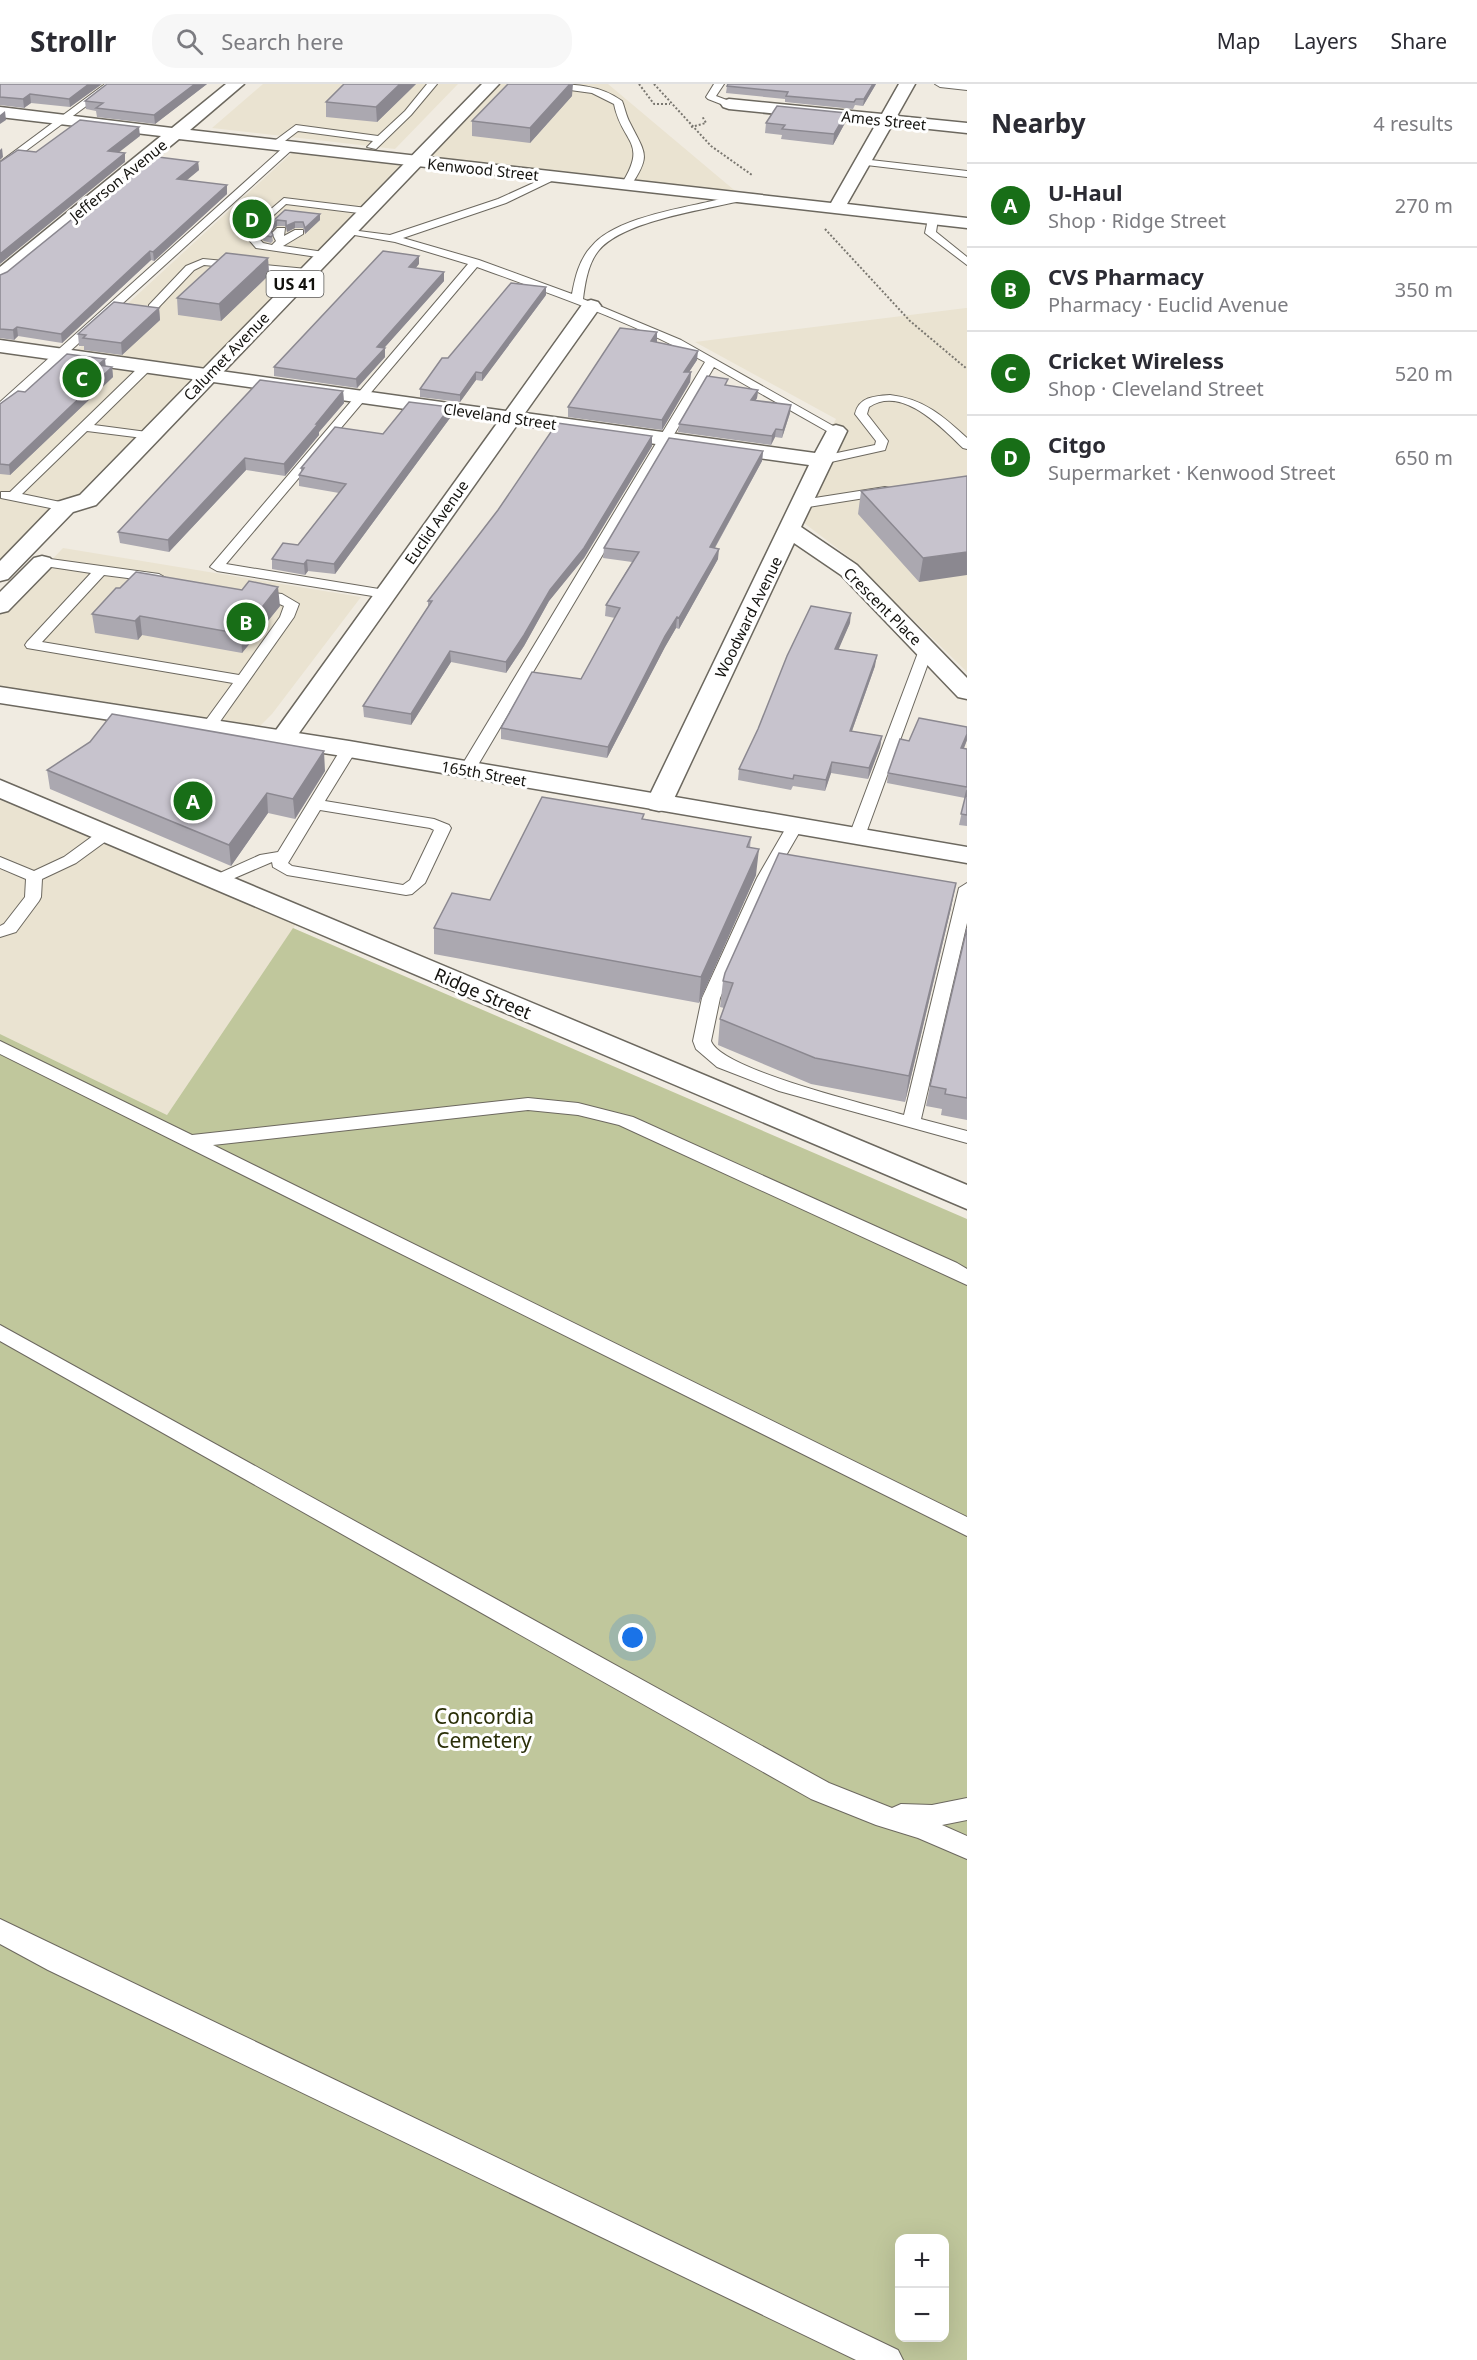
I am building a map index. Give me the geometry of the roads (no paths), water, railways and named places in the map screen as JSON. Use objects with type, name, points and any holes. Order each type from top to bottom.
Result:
[{"type":"street","name":"Jefferson Avenue","points":[[0,276],[236,84]]},
{"type":"street","name":"Calumet Avenue","points":[[0,606],[91,510],[88,500],[147,436],[491,84]]},
{"type":"street","points":[[836,208],[908,84]]},
{"type":"street","name":"Ames Street","points":[[729,104],[967,128]]},
{"type":"street","name":"Kenwood Street","points":[[0,112],[415,162],[967,223]]},
{"type":"street","name":"Euclid Avenue","points":[[283,738],[510,418],[584,304]]},
{"type":"street","name":"Cleveland Street","points":[[0,346],[145,368],[822,460]]},
{"type":"street","name":"Woodward Avenue","points":[[658,802],[836,431]]},
{"type":"street","points":[[0,574],[65,507],[88,500]]},
{"type":"street","name":"Crescent Place","points":[[790,530],[849,570],[967,692]]},
{"type":"street","name":"165th Street","points":[[0,695],[283,738],[967,855]]},
{"type":"street","name":"Ridge Street","points":[[0,788],[967,1198]]},
{"type":"lane","points":[[0,167],[111,84]]},
{"type":"lane","points":[[363,155],[408,113],[432,84]]},
{"type":"lane","points":[[548,84],[597,91],[612,97],[619,103],[619,111],[640,149],[638,169],[626,185]]},
{"type":"lane","points":[[719,84],[711,97],[729,104]]},
{"type":"lane","points":[[940,84],[967,87]]},
{"type":"lane","points":[[0,408],[282,146],[296,128],[381,138]]},
{"type":"lane","points":[[862,162],[967,174]]},
{"type":"lane","points":[[392,238],[502,201],[555,177]]},
{"type":"lane","points":[[584,304],[582,272],[596,246],[626,227],[740,198]]},
{"type":"lane","points":[[299,232],[260,246],[248,233],[284,201],[315,211]]},
{"type":"lane","points":[[295,216],[300,212],[367,211]]},
{"type":"lane","points":[[933,219],[930,233],[967,262]]},
{"type":"lane","points":[[347,231],[392,238],[475,262],[677,342],[836,431]]},
{"type":"lane","points":[[279,240],[324,255]]},
{"type":"lane","points":[[153,307],[190,268],[203,262],[307,272]]},
{"type":"lane","points":[[385,594],[218,567],[475,262]]},
{"type":"lane","points":[[467,770],[712,360]]},
{"type":"lane","points":[[7,495],[85,427],[145,368]]},
{"type":"lane","points":[[822,460],[881,447],[882,441],[861,414],[861,410],[867,402],[884,399],[904,400],[927,408],[967,445]]},
{"type":"lane","points":[[85,427],[147,436]]},
{"type":"lane","points":[[802,504],[896,489]]},
{"type":"lane","points":[[7,495],[65,507]]},
{"type":"lane","points":[[43,562],[172,580]]},
{"type":"lane","points":[[101,570],[32,645],[243,680]]},
{"type":"lane","points":[[209,727],[287,617],[292,604],[277,597],[242,591]]},
{"type":"lane","points":[[857,836],[926,650]]},
{"type":"lane","points":[[315,804],[434,824],[443,828],[417,883],[406,890],[287,870],[279,864],[315,804],[349,749]]},
{"type":"lane","points":[[795,826],[772,865],[711,998],[702,1041],[705,1049],[723,1063],[785,1087],[967,1137]]},
{"type":"lane","points":[[0,862],[34,877],[70,860],[107,833]]},
{"type":"lane","points":[[217,880],[266,858],[284,856]]},
{"type":"lane","points":[[772,865],[795,869]]},
{"type":"lane","points":[[0,932],[10,928],[33,897],[34,877]]},
{"type":"lane","points":[[911,1123],[962,895]]},
{"type":"lane","points":[[0,1047],[967,1527]]},
{"type":"lane","points":[[190,1141],[528,1104],[560,1105],[594,1111],[626,1121],[950,1268],[967,1278]]},
{"type":"lane","points":[[0,1332],[820,1791],[876,1814],[923,1828],[967,1848]]},
{"type":"lane","points":[[876,1814],[932,1816],[967,1809]]},
{"type":"lane","points":[[0,1930],[57,1961],[876,2358]]},
{"type":"place","name":"Citgo","points":[[252,219]]},
{"type":"place","name":"Cricket Wireless","points":[[82,378]]},
{"type":"place","name":"CVS Pharmacy","points":[[246,622]]},
{"type":"place","name":"U-Haul","points":[[193,801]]},
{"type":"park label","name":"Concordia Cemetery","points":[[484,1728]]}]
